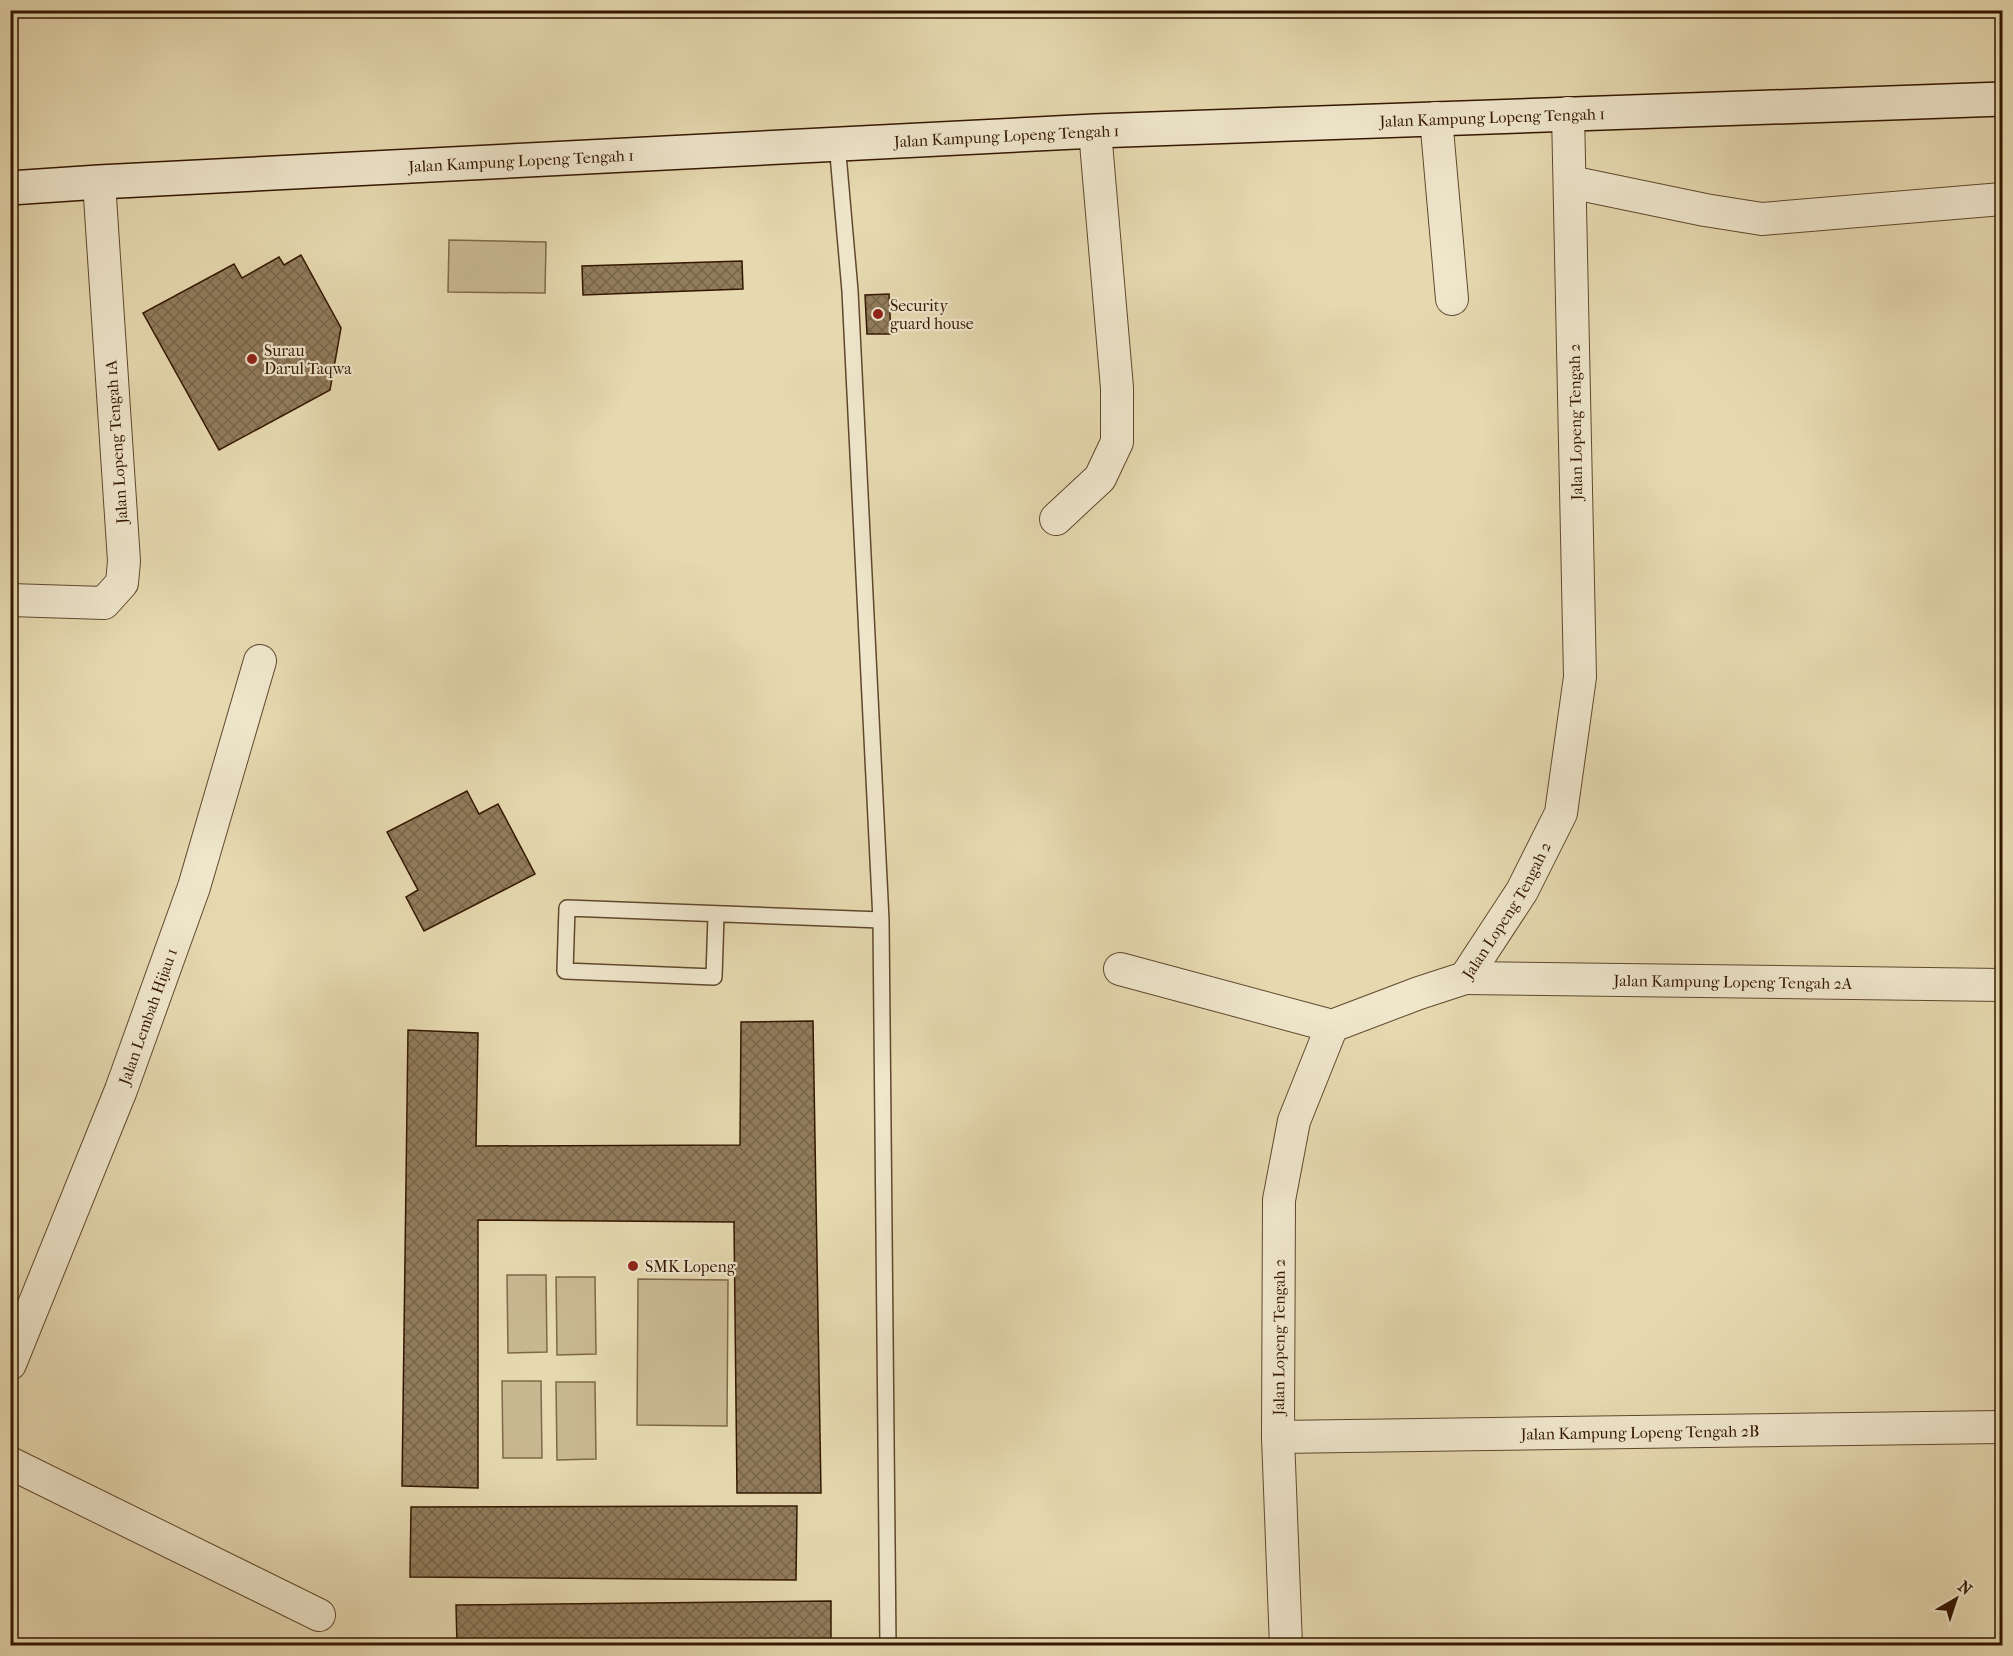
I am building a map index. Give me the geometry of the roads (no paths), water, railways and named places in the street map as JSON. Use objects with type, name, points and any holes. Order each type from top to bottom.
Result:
[{"type":"street","name":"Jalan Kampung Lopeng Tengah 1","points":[[10,188],[1095,131],[2002,99]]},
{"type":"street","name":"Jalan Lopeng Tengah 2","points":[[1286,1646],[1278,1437],[1279,1200],[1294,1121],[1332,1026],[1465,978],[1522,891],[1561,813],[1580,677],[1568,113]]},
{"type":"street","points":[[1436,118],[1452,299]]},
{"type":"street","points":[[1056,519],[1100,478],[1117,442],[1117,388],[1095,131]]},
{"type":"street","name":"Jalan Lopeng Tengah 1A","points":[[10,600],[104,603],[122,583],[124,561],[99,182]]},
{"type":"street","points":[[1570,182],[1762,219],[2002,199]]},
{"type":"street","name":"Jalan Lembah Hijau 1","points":[[10,1364],[121,1090],[194,887],[260,661]]},
{"type":"street","points":[[1120,969],[1332,1026]]},
{"type":"street","name":"Jalan Kampung Lopeng Tengah 2A","points":[[1465,978],[2002,985]]},
{"type":"street","name":"Jalan Kampung Lopeng Tengah 2B","points":[[1278,1437],[2002,1427]]},
{"type":"street","points":[[10,1464],[319,1614]]},
{"type":"lane","points":[[837,143],[850,291],[881,920],[888,1646]]},
{"type":"lane","points":[[716,915],[714,977],[565,971],[567,908],[881,920]]},
{"type":"place","name":"Security guard house","points":[[878,314]]},
{"type":"place","name":"Surau Darul Taqwa","points":[[252,359]]},
{"type":"place","name":"SMK Lopeng","points":[[633,1266]]}]
